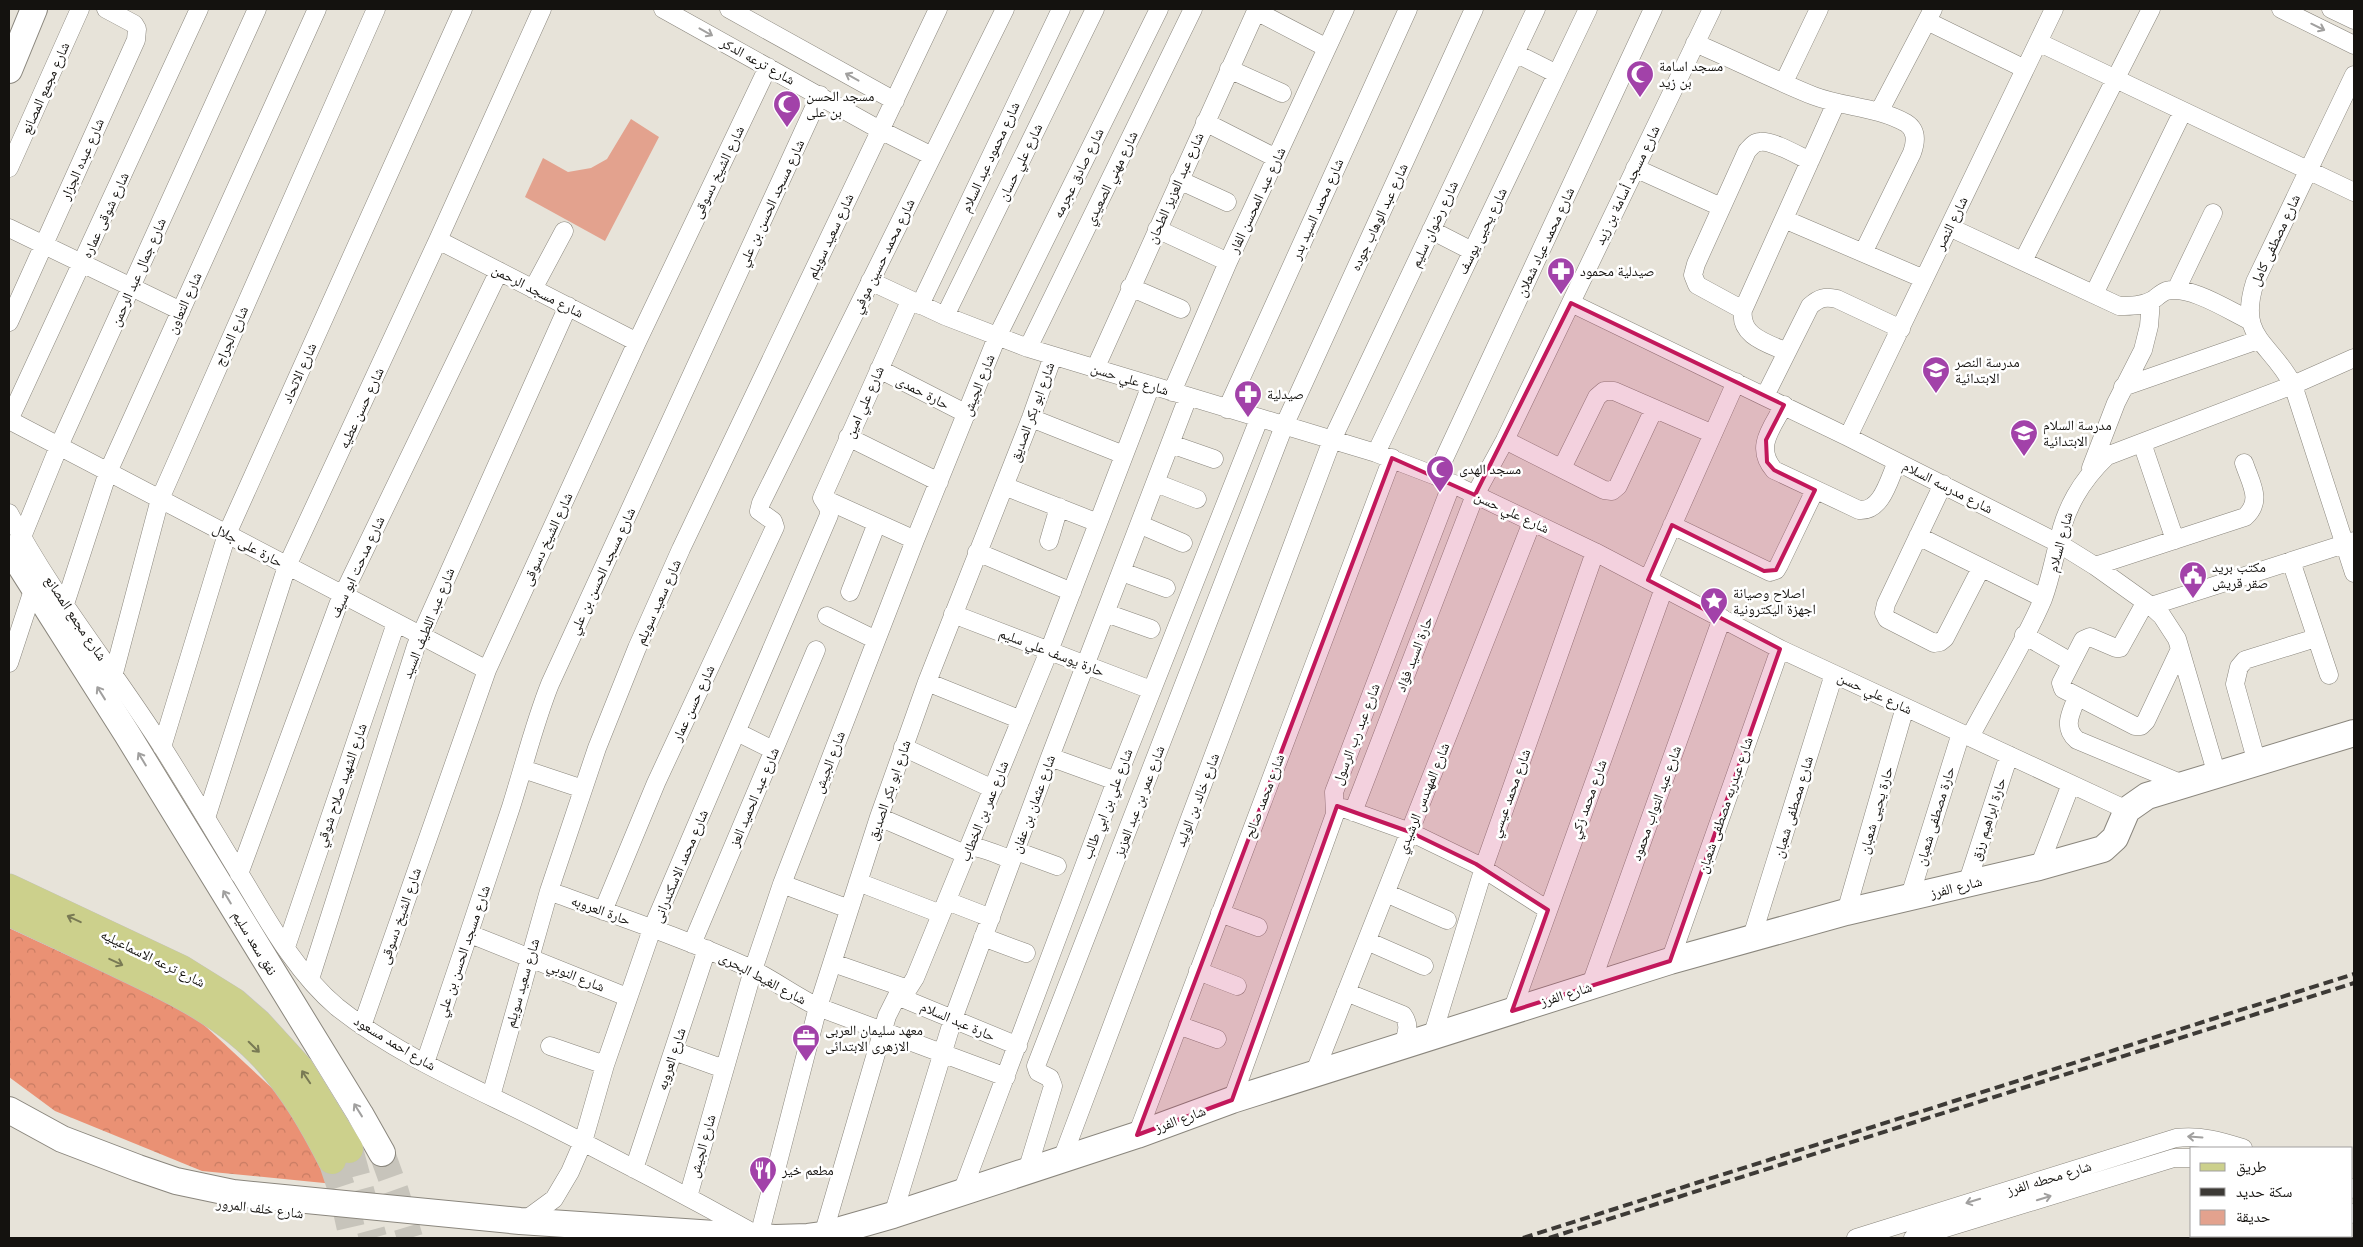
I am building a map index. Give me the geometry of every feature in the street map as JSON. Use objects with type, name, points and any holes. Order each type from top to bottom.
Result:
[{"type":"main road","name":"شارع ترعه الاسماعيليه","points":[[9,888],[181,969],[234,1002],[258,1023],[300,1069],[340,1154],[286,1082],[247,1040],[224,1021],[175,990],[9,912]]},
{"type":"street","points":[[9,70],[34,9]]},
{"type":"street","name":"شارع مجمع المصانع","points":[[9,168],[80,9]]},
{"type":"street","name":"شارع عبده الجزار","points":[[9,322],[137,35],[137,29],[130,21],[106,9]]},
{"type":"street","name":"شارع شوقى عماره","points":[[9,420],[199,9]]},
{"type":"street","name":"شارع جمال عبد الرحمن","points":[[15,543],[257,9]]},
{"type":"street","name":"شارع التعاون","points":[[65,604],[108,472],[317,9]]},
{"type":"street","name":"شارع الجراج","points":[[114,674],[160,499],[376,9]]},
{"type":"street","name":"شارع الاتحاد","points":[[162,747],[227,534],[462,9]]},
{"type":"street","name":"شارع حسن عطيه","points":[[206,818],[287,566],[438,240],[542,9]]},
{"type":"street","name":"شارع ترعه الدكر","points":[[663,9],[880,130],[932,156]]},
{"type":"street","points":[[729,9],[895,101]]},
{"type":"street","name":"شارع سعيد سويلم","points":[[491,1096],[549,891],[607,723],[659,598],[938,9]]},
{"type":"street","name":"شارع محمد حسين موفي","points":[[761,503],[1005,9]]},
{"type":"street","name":"شارع محمود عبد السلام","points":[[915,303],[1061,9]]},
{"type":"street","name":"شارع علي حسان","points":[[945,316],[1095,9]]},
{"type":"street","name":"شارع صادق عجرمه","points":[[997,337],[1159,9]]},
{"type":"street","name":"شارع مهني الصعيدي","points":[[1028,348],[1193,9]]},
{"type":"street","name":"شارع عبد المحسن الفار","points":[[1180,395],[1228,262],[1345,9]]},
{"type":"street","name":"شارع محمد السيد بدر","points":[[1227,409],[1408,9]]},
{"type":"street","name":"شارع عبد الوهاب جوده","points":[[1284,426],[1474,9]]},
{"type":"street","name":"شارع رضوان سليم","points":[[1332,440],[1536,9]]},
{"type":"street","name":"شارع يحيى يوسف","points":[[1384,455],[1472,251],[1588,9]]},
{"type":"street","name":"شارع محمد عياد شعلان","points":[[1444,479],[1654,9]]},
{"type":"street","name":"شارع مسجد أسامة بن زيد","points":[[1476,495],[1506,440],[1712,9]]},
{"type":"street","points":[[1784,82],[1819,9]]},
{"type":"street","name":"شارع النصر","points":[[1848,437],[2054,9]]},
{"type":"street","points":[[2024,262],[2151,9]]},
{"type":"street","points":[[2281,9],[2354,45]]},
{"type":"street","points":[[2331,9],[2354,20]]},
{"type":"street","points":[[1256,10],[1327,48]]},
{"type":"street","name":"شارع عبد العزيز الطحان","points":[[1095,369],[1130,287],[1256,10]]},
{"type":"street","points":[[1878,112],[1930,15],[2025,69]]},
{"type":"street","points":[[2038,42],[2354,192]]},
{"type":"street","points":[[1695,43],[1836,103],[1878,112],[1907,124],[1914,132],[1916,143],[1863,253]]},
{"type":"street","points":[[1515,54],[1557,74]]},
{"type":"street","name":"شارع الشيخ دسوقى","points":[[362,1026],[487,670],[637,342],[768,67]]},
{"type":"street","points":[[1230,69],[1282,93]]},
{"type":"street","name":"شارع مصطفى كامل","points":[[2354,75],[2255,282],[2248,307],[2249,320],[2258,340],[2280,362],[2293,384],[2349,542],[2354,573]]},
{"type":"street","name":"شارع مسجد الحسن بن علي","points":[[425,1063],[470,934],[523,769],[534,727],[550,684],[820,96]]},
{"type":"street","points":[[1787,352],[1751,334],[1744,328],[1742,319],[1744,310],[1836,103]]},
{"type":"street","points":[[2094,294],[2183,111]]},
{"type":"street","points":[[1205,122],[1276,158]]},
{"type":"street","points":[[1744,310],[1697,285],[1693,275],[1696,264],[1748,151],[1753,144],[1769,143],[1810,162]]},
{"type":"street","points":[[1635,168],[1721,208]]},
{"type":"street","points":[[1179,180],[1227,202]]},
{"type":"street","points":[[2176,290],[2213,213]]},
{"type":"street","points":[[1784,219],[1924,279]]},
{"type":"street","points":[[1949,227],[2119,306],[2136,306],[2151,301],[2165,292],[2176,290],[2192,293],[2249,320]]},
{"type":"street","points":[[9,228],[181,310]]},
{"type":"street","points":[[1157,229],[1228,262]]},
{"type":"street","points":[[1431,230],[1472,251]]},
{"type":"street","points":[[533,289],[564,231]]},
{"type":"street","name":"شارع مسجد الرحمن","points":[[438,240],[637,342]]},
{"type":"street","name":"شارع مدحت ابو سيف","points":[[240,874],[342,595],[499,271]]},
{"type":"street","name":"شارع علي حسن","points":[[870,281],[945,316],[1028,348],[1384,455],[1444,479],[1595,552],[1780,649],[2127,810]]},
{"type":"street","points":[[1130,287],[1181,309]]},
{"type":"street","points":[[1765,396],[1810,306],[1818,300],[1827,297],[1837,299],[1900,329]]},
{"type":"street","points":[[2089,473],[2123,387],[2143,350],[2149,326],[2151,301]]},
{"type":"street","name":"شارع علي امين","points":[[824,500],[848,437],[879,369],[915,303]]},
{"type":"street","name":"شارع مدرسه السلام","points":[[1571,303],[1765,396],[2058,543],[2095,566],[2148,604],[2170,627],[2180,649],[2217,775]]},
{"type":"street","name":"شارع عبد اللطيف السيد","points":[[310,979],[420,635],[568,306]]},
{"type":"street","name":"شارع الجيش","points":[[688,1197],[753,970],[782,884],[915,540],[997,337]]},
{"type":"street","points":[[2123,387],[2258,340]]},
{"type":"street","name":"شارع ابو بكر الصديق","points":[[759,1236],[818,1007],[879,817],[927,682],[1031,418],[1053,356]]},
{"type":"street","name":"شارع السلام","points":[[1965,735],[2024,635],[2043,598],[2052,573],[2065,516],[2075,494],[2089,473],[2107,456],[2293,384],[2354,358]]},
{"type":"street","name":"حارة حمدى","points":[[879,369],[967,414]]},
{"type":"street","points":[[1648,580],[1736,382]]},
{"type":"street","name":"شارع عمر بن الخطاب","points":[[824,1235],[887,1016],[915,978],[1049,651],[1151,386]]},
{"type":"street","points":[[1562,468],[1600,393],[1609,390],[1713,434]]},
{"type":"street","name":"شارع عثمان بن عفان","points":[[893,1215],[953,1019],[1050,757],[1171,444],[1180,395]]},
{"type":"street","points":[[1784,406],[1766,440],[1764,451],[1767,462],[1774,470],[1859,510],[1866,511],[1878,502],[1898,462]]},
{"type":"street","points":[[1506,440],[1608,491],[1615,490],[1654,409]]},
{"type":"street","points":[[1031,418],[1124,456]]},
{"type":"street","name":"شارع علي بن ابي طالب","points":[[962,1192],[1116,781],[1259,418]]},
{"type":"street","name":"حارة على جلال","points":[[9,420],[487,670]]},
{"type":"street","name":"شارع عمر بن عبد العزيز","points":[[1027,1171],[1053,1086],[1050,1078],[1038,1072],[1036,1066],[1284,426]]},
{"type":"street","points":[[848,437],[939,482]]},
{"type":"street","name":"شارع خالد بن الوليد","points":[[1062,1159],[1332,440]]},
{"type":"street","points":[[2142,443],[2175,540]]},
{"type":"street","points":[[1171,444],[1214,459]]},
{"type":"street","name":"شارع محمد صالح","points":[[1137,1135],[1220,913],[1384,455]]},
{"type":"street","points":[[2095,566],[2245,518],[2253,510],[2256,500],[2244,463]]},
{"type":"street","name":"شارع عبد رب الرسول","points":[[1232,1100],[1334,814],[1334,792],[1444,479]]},
{"type":"street","points":[[1156,484],[1197,499]]},
{"type":"street","points":[[1943,484],[1886,604],[1884,613],[1892,623],[1934,642],[1940,642],[1945,638],[1981,568]]},
{"type":"street","points":[[1004,486],[1098,523]]},
{"type":"street","points":[[1672,525],[1764,571],[1770,572],[1776,570],[1779,565],[1815,490]]},
{"type":"street","name":"حارة السيد فؤاد","points":[[1353,812],[1476,495]]},
{"type":"street","points":[[824,500],[915,540]]},
{"type":"street","name":"شارع محمد الاسكندرانى","points":[[524,1221],[554,1199],[570,1172],[583,1142],[627,997],[652,930],[829,515],[829,508],[824,500]]},
{"type":"street","name":"شارع حسن عمار","points":[[603,911],[659,775],[775,527],[773,521],[760,511],[761,503]]},
{"type":"street","points":[[1049,541],[1059,508]]},
{"type":"street","name":"شارع مجمع المصانع","points":[[9,513],[15,543],[34,587],[136,728]]},
{"type":"street","name":"شارع المهندس الرشيدي","points":[[1314,1074],[1532,522]]},
{"type":"street","points":[[850,592],[877,523]]},
{"type":"street","points":[[1141,525],[1183,543]]},
{"type":"street","points":[[1918,536],[2043,598]]},
{"type":"street","points":[[2180,649],[2142,726],[2134,726],[2077,698],[2062,687],[2081,642],[2087,638],[2094,638],[2120,648],[2148,604],[2349,542]]},
{"type":"street","name":"شارع مجمع المصانع","points":[[15,543],[65,604],[114,674],[136,728]]},
{"type":"street","points":[[977,552],[1072,592]]},
{"type":"street","name":"شارع محمد عيسي","points":[[1432,1036],[1484,868],[1595,552]]},
{"type":"street","points":[[2291,561],[2329,675]]},
{"type":"street","points":[[1122,572],[1166,588]]},
{"type":"street","points":[[9,663],[34,587]]},
{"type":"street","name":"شارع محمد زكي","points":[[1512,1011],[1664,588]]},
{"type":"street","points":[[1106,613],[1151,629]]},
{"type":"street","name":"حارة يوسف علي سليم","points":[[953,614],[1151,690]]},
{"type":"street","points":[[827,616],[876,640]]},
{"type":"street","name":"شارع عبد التواب محمود","points":[[1590,987],[1722,618]]},
{"type":"street","name":"شارع الشهيد صلاح شوقي","points":[[286,947],[396,623]]},
{"type":"street","points":[[2024,635],[2071,662]]},
{"type":"street","points":[[2257,762],[2235,684],[2239,667],[2245,660],[2316,638]]},
{"type":"street","name":"شارع عبدربه مصطفى شعبان","points":[[1670,961],[1780,649]]},
{"type":"street","name":"شارع عبد الحميد العز","points":[[700,947],[773,750],[816,650]]},
{"type":"street","name":"شارع مصطفى شعبان","points":[[1751,940],[1834,674]]},
{"type":"street","points":[[927,682],[1021,720]]},
{"type":"street","points":[[2077,698],[2068,720],[2068,728],[2071,735],[2077,740],[2184,785]]},
{"type":"street","name":"حارة يحيى شعبان","points":[[1846,912],[1906,707]]},
{"type":"street","name":"شارع احمد مسعود","points":[[136,728],[162,747],[286,947],[310,979],[334,1004],[362,1026],[425,1063],[583,1142],[759,1236]]},
{"type":"street","name":"نفق سعد سليم","points":[[136,728],[382,1153]]},
{"type":"street","points":[[737,732],[773,750]]},
{"type":"street","points":[[2127,810],[2147,796],[2354,733]]},
{"type":"street","name":"حارة مصطفى شعبان","points":[[1909,899],[1965,735]]},
{"type":"street","points":[[903,747],[993,789]]},
{"type":"street","name":"حارة ابراهيم رزق","points":[[1967,884],[2009,755]]},
{"type":"street","points":[[1050,757],[1116,781]]},
{"type":"street","points":[[523,769],[583,789]]},
{"type":"street","points":[[2039,867],[2071,784]]},
{"type":"street","points":[[1335,805],[1410,832],[1484,868],[1548,910]]},
{"type":"street","name":"شارع الفرز","points":[[759,1236],[784,1238],[824,1235],[893,1215],[1137,1135],[1232,1100],[1670,961],[1846,912],[1909,899],[2103,849],[2115,838],[2127,810]]},
{"type":"street","points":[[879,817],[958,851],[978,848],[1056,866]]},
{"type":"street","points":[[858,882],[944,908],[990,918]]},
{"type":"street","points":[[782,884],[849,909]]},
{"type":"street","name":"حارة العروبه","points":[[549,891],[652,930]]},
{"type":"street","points":[[1386,893],[1447,920]]},
{"type":"street","points":[[1220,913],[1258,927]]},
{"type":"street","name":"شارع الغيط البحرى","points":[[652,930],[700,947],[753,970],[792,994],[818,1007],[1006,1077]]},
{"type":"street","name":"شارع النوبي","points":[[470,934],[627,997]]},
{"type":"street","points":[[983,937],[1026,953]]},
{"type":"street","points":[[1367,941],[1424,966]]},
{"type":"street","name":"شارع العروبه","points":[[634,1169],[674,1051],[700,947]]},
{"type":"street","name":"حارة عبد السلام","points":[[833,963],[903,993],[953,1019],[1018,1046]]},
{"type":"street","points":[[1198,972],[1237,986]]},
{"type":"street","points":[[1346,992],[1403,1016],[1407,1021],[1408,1028],[1403,1046]]},
{"type":"street","points":[[1178,1025],[1218,1039]]},
{"type":"street","points":[[550,1046],[605,1065]]},
{"type":"street","points":[[674,1051],[724,1069]]},
{"type":"street","name":"شارع خلف المرور","points":[[9,1121],[62,1138],[92,1151],[176,1181],[262,1196],[524,1221],[759,1236]]},
{"type":"street","name":"شارع محطه الفرز","points":[[1856,1238],[2176,1138],[2194,1136],[2240,1147]]},
{"type":"street","name":"شارع محطه الفرز","points":[[1913,1238],[2174,1158],[2190,1158]]},
{"type":"street","points":[[1994,1195],[2000,1212]]},
{"type":"highlighted area","points":[[1571,303],[1784,405],[1766,440],[1767,462],[1774,470],[1815,490],[1776,570],[1764,571],[1672,525],[1648,580],[1780,649],[1670,961],[1512,1011],[1548,910],[1476,864],[1410,832],[1337,806],[1232,1100],[1137,1135],[1392,458],[1475,495]]},
{"type":"green space","points":[[631,119],[659,137],[605,241],[525,197],[543,158],[568,172],[591,168],[607,159]]},
{"type":"green space","points":[[9,928],[190,1012],[289,1104],[334,1184],[202,1171],[55,1111],[9,1077]]},
{"type":"tunnel","points":[[349,1149],[373,1238]]},
{"type":"tunnel","points":[[382,1153],[410,1238]]},
{"type":"tunnel","points":[[332,1160],[343,1193],[353,1238]]},
{"type":"railway","points":[[1523,1238],[2354,974]]},
{"type":"railway","points":[[1549,1238],[2354,983]]},
{"type":"place","name":"مسجد اسامة بن زيد","points":[[1640,98]]},
{"type":"place","name":"مسجد الحسن بن على","points":[[787,128]]},
{"type":"place","name":"صيدلية محمود","points":[[1561,295]]},
{"type":"place","name":"مدرسة النصر الابتدائية","points":[[1936,394]]},
{"type":"place","name":"صيدلية","points":[[1248,418]]},
{"type":"place","name":"مدرسة السلام الابتدائية","points":[[2024,457]]},
{"type":"place","name":"مسجد الهدى","points":[[1440,493]]},
{"type":"place","name":"مكتب بريد صقر قريش","points":[[2193,599]]},
{"type":"place","name":"اصلاح وصيانة اجهزة اليكترونية","points":[[1714,625]]},
{"type":"place","name":"معهد سليمان العربى الازهرى الابتدائى","points":[[806,1062]]},
{"type":"place","name":"مطعم خير","points":[[763,1194]]}]
